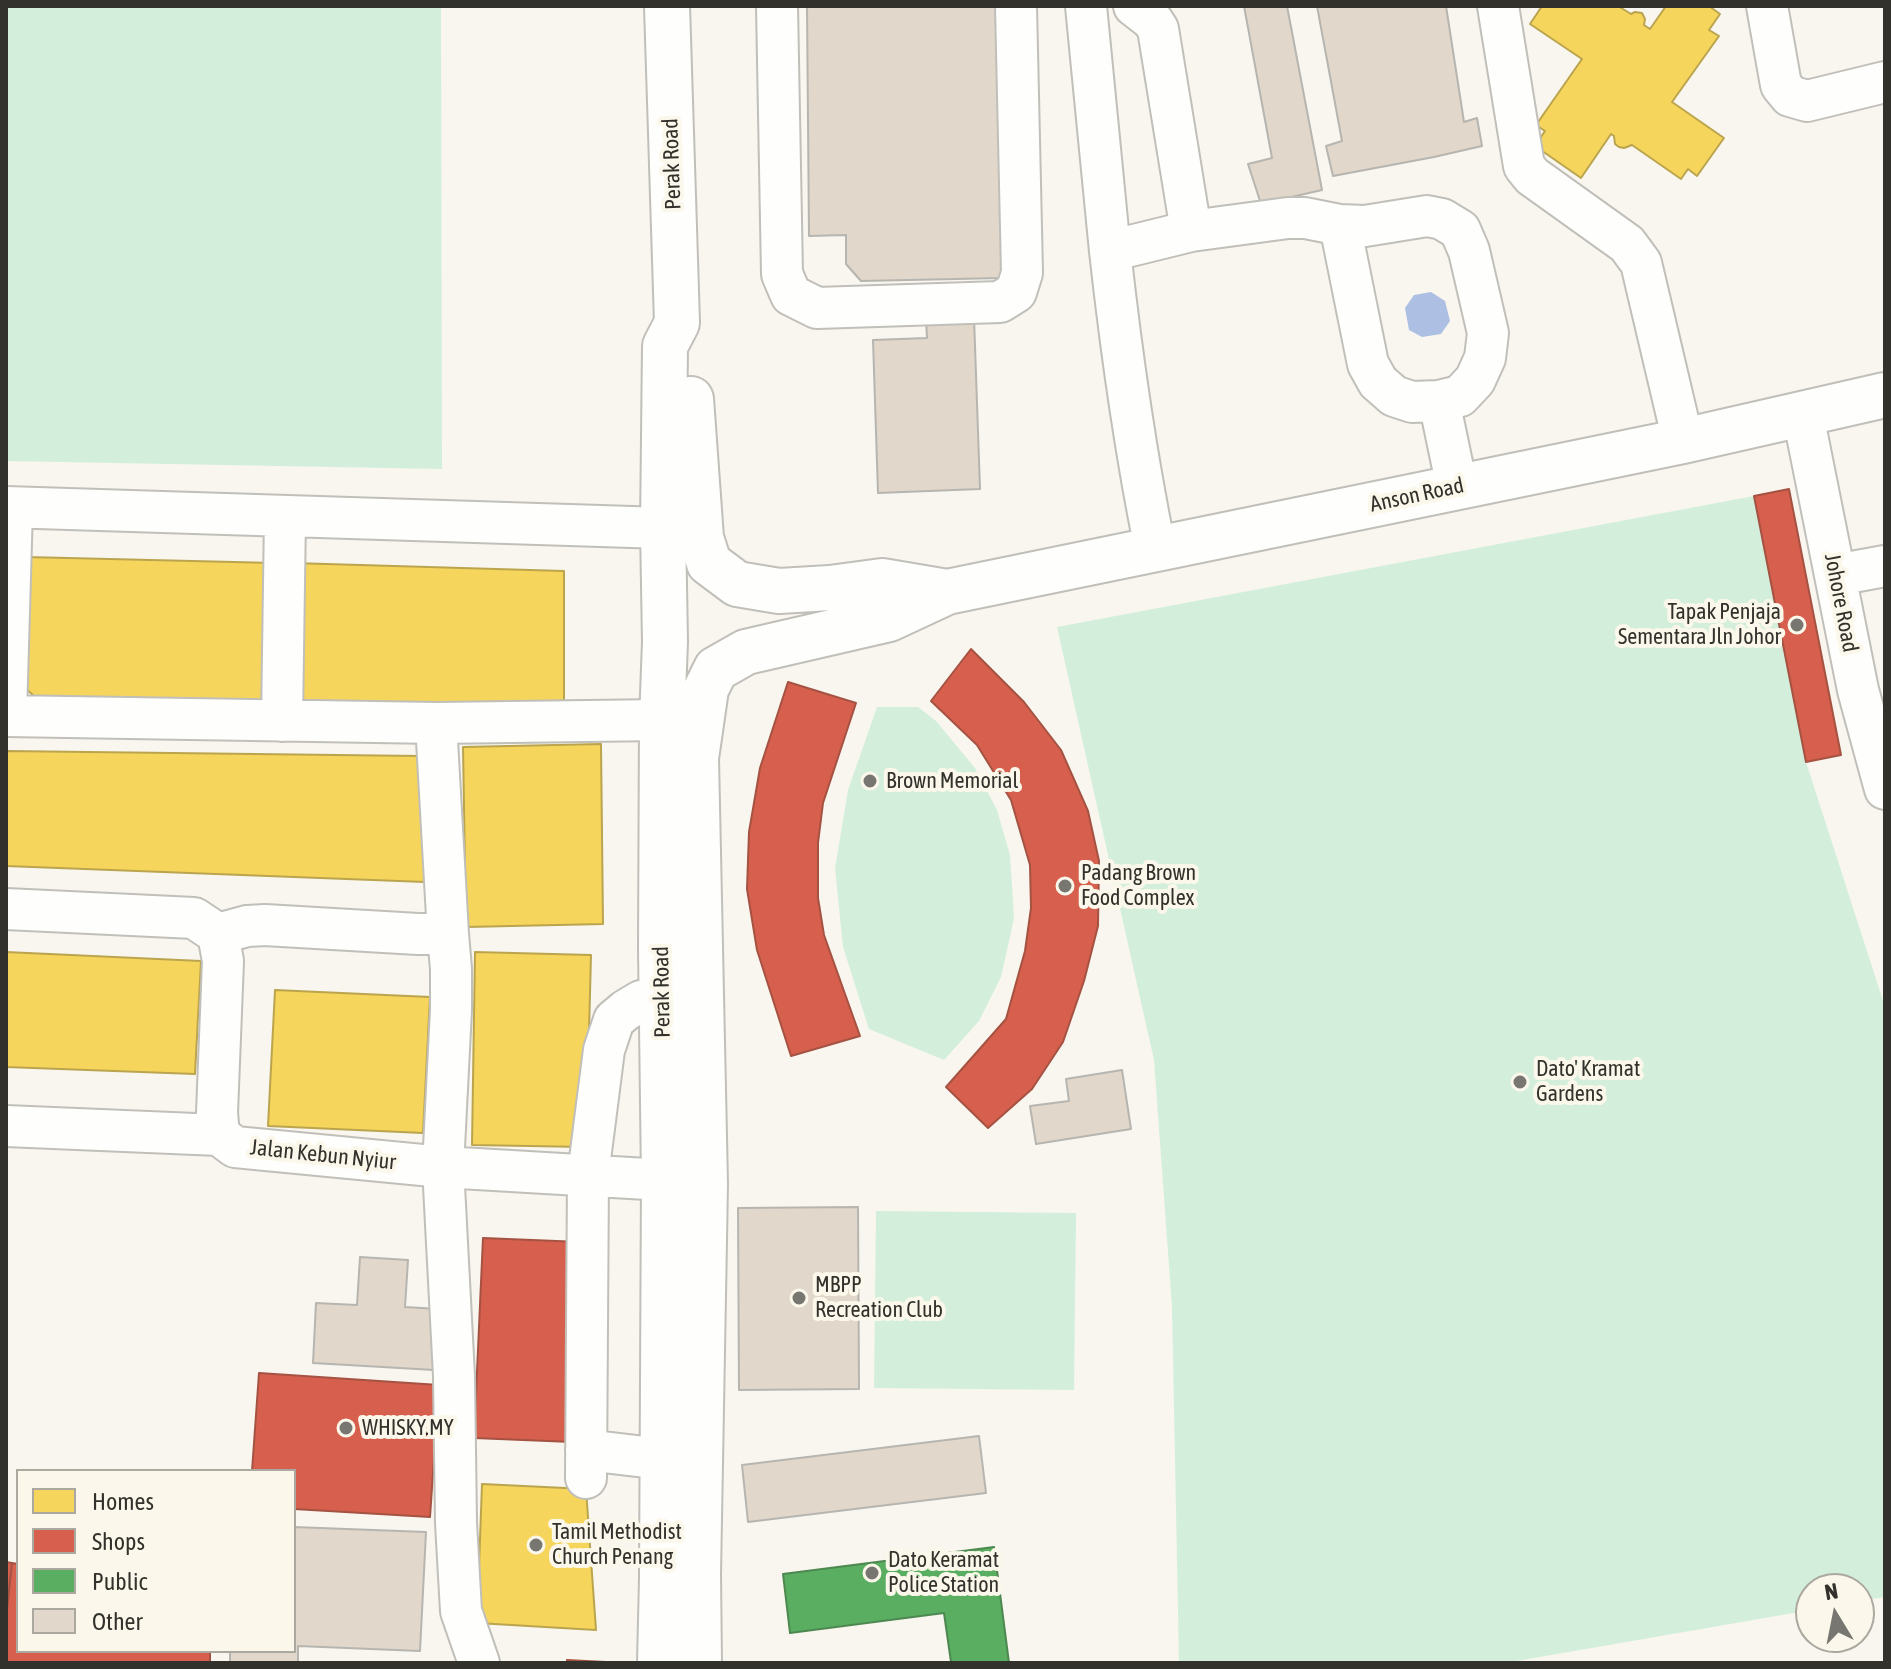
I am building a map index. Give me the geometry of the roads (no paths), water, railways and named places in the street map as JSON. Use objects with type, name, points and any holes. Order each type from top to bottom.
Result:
[{"type":"main road","name":"Perak Road","points":[[660,1663],[662,1459],[691,1167],[662,999],[665,346],[677,323],[667,6]]},
{"type":"main road","name":"Perak Road","points":[[677,323],[687,338],[701,538],[709,563],[737,584],[779,591],[882,581],[947,592]]},
{"type":"main road","name":"Anson Road","points":[[947,592],[1683,441],[1885,395]]},
{"type":"main road","name":"Perak Road","points":[[699,1663],[691,1167],[696,758],[706,689],[716,669],[746,652],[889,619],[947,592]]},
{"type":"street","points":[[777,6],[782,274],[791,295],[817,308],[1000,302],[1016,292],[1022,273],[1016,6]]},
{"type":"street","points":[[1498,6],[1524,166],[1532,176],[1627,244],[1641,263],[1683,441]]},
{"type":"street","points":[[1767,6],[1781,85],[1790,96],[1807,101],[1885,82]]},
{"type":"street","points":[[1155,548],[1116,302],[1087,14],[1138,9],[1158,29],[1191,231]]},
{"type":"street","points":[[1110,251],[1191,231],[1288,218],[1365,226],[1427,216],[1442,219],[1460,230],[1469,251],[1488,333],[1485,358],[1475,380],[1460,396],[1412,402],[1394,396],[1378,382],[1368,364],[1340,225]]},
{"type":"street","points":[[1439,401],[1457,487]]},
{"type":"street","name":"Johore Road","points":[[1803,415],[1858,690],[1885,789]]},
{"type":"street","points":[[662,720],[436,723],[6,715],[9,508],[663,528]]},
{"type":"street","points":[[282,721],[285,516]]},
{"type":"street","points":[[1836,575],[1885,566]]},
{"type":"street","points":[[436,723],[451,969],[443,1167],[454,1376],[456,1523],[461,1611],[479,1663]]},
{"type":"street","points":[[6,909],[194,918],[218,934],[247,926],[265,925],[448,934]]},
{"type":"street","name":"Jalan Kebun Nyiur","points":[[218,934],[223,961],[217,1113],[219,1135],[235,1147],[443,1167],[588,1175],[691,1167]]},
{"type":"street","points":[[662,999],[641,1001],[614,1020],[604,1050],[588,1175],[586,1464],[662,1459]]},
{"type":"street","points":[[6,1126],[219,1135]]},
{"type":"water","points":[[1431,292],[1445,301],[1450,321],[1441,334],[1422,337],[1409,330],[1405,308],[1414,295]]},
{"type":"place","name":"Tapak Penjaja Sementara Jln Johor","points":[[1797,625]]},
{"type":"place","name":"Brown Memorial","points":[[870,781]]},
{"type":"place","name":"Padang Brown Food Complex","points":[[1065,886]]},
{"type":"place","name":"Dato' Kramat Gardens","points":[[1520,1082]]},
{"type":"place","name":"MBPP Recreation Club","points":[[799,1298]]},
{"type":"place","name":"WHISKY.MY","points":[[346,1428]]},
{"type":"place","name":"Tamil Methodist Church Penang","points":[[536,1545]]},
{"type":"place","name":"Dato Keramat Police Station","points":[[872,1573]]}]
